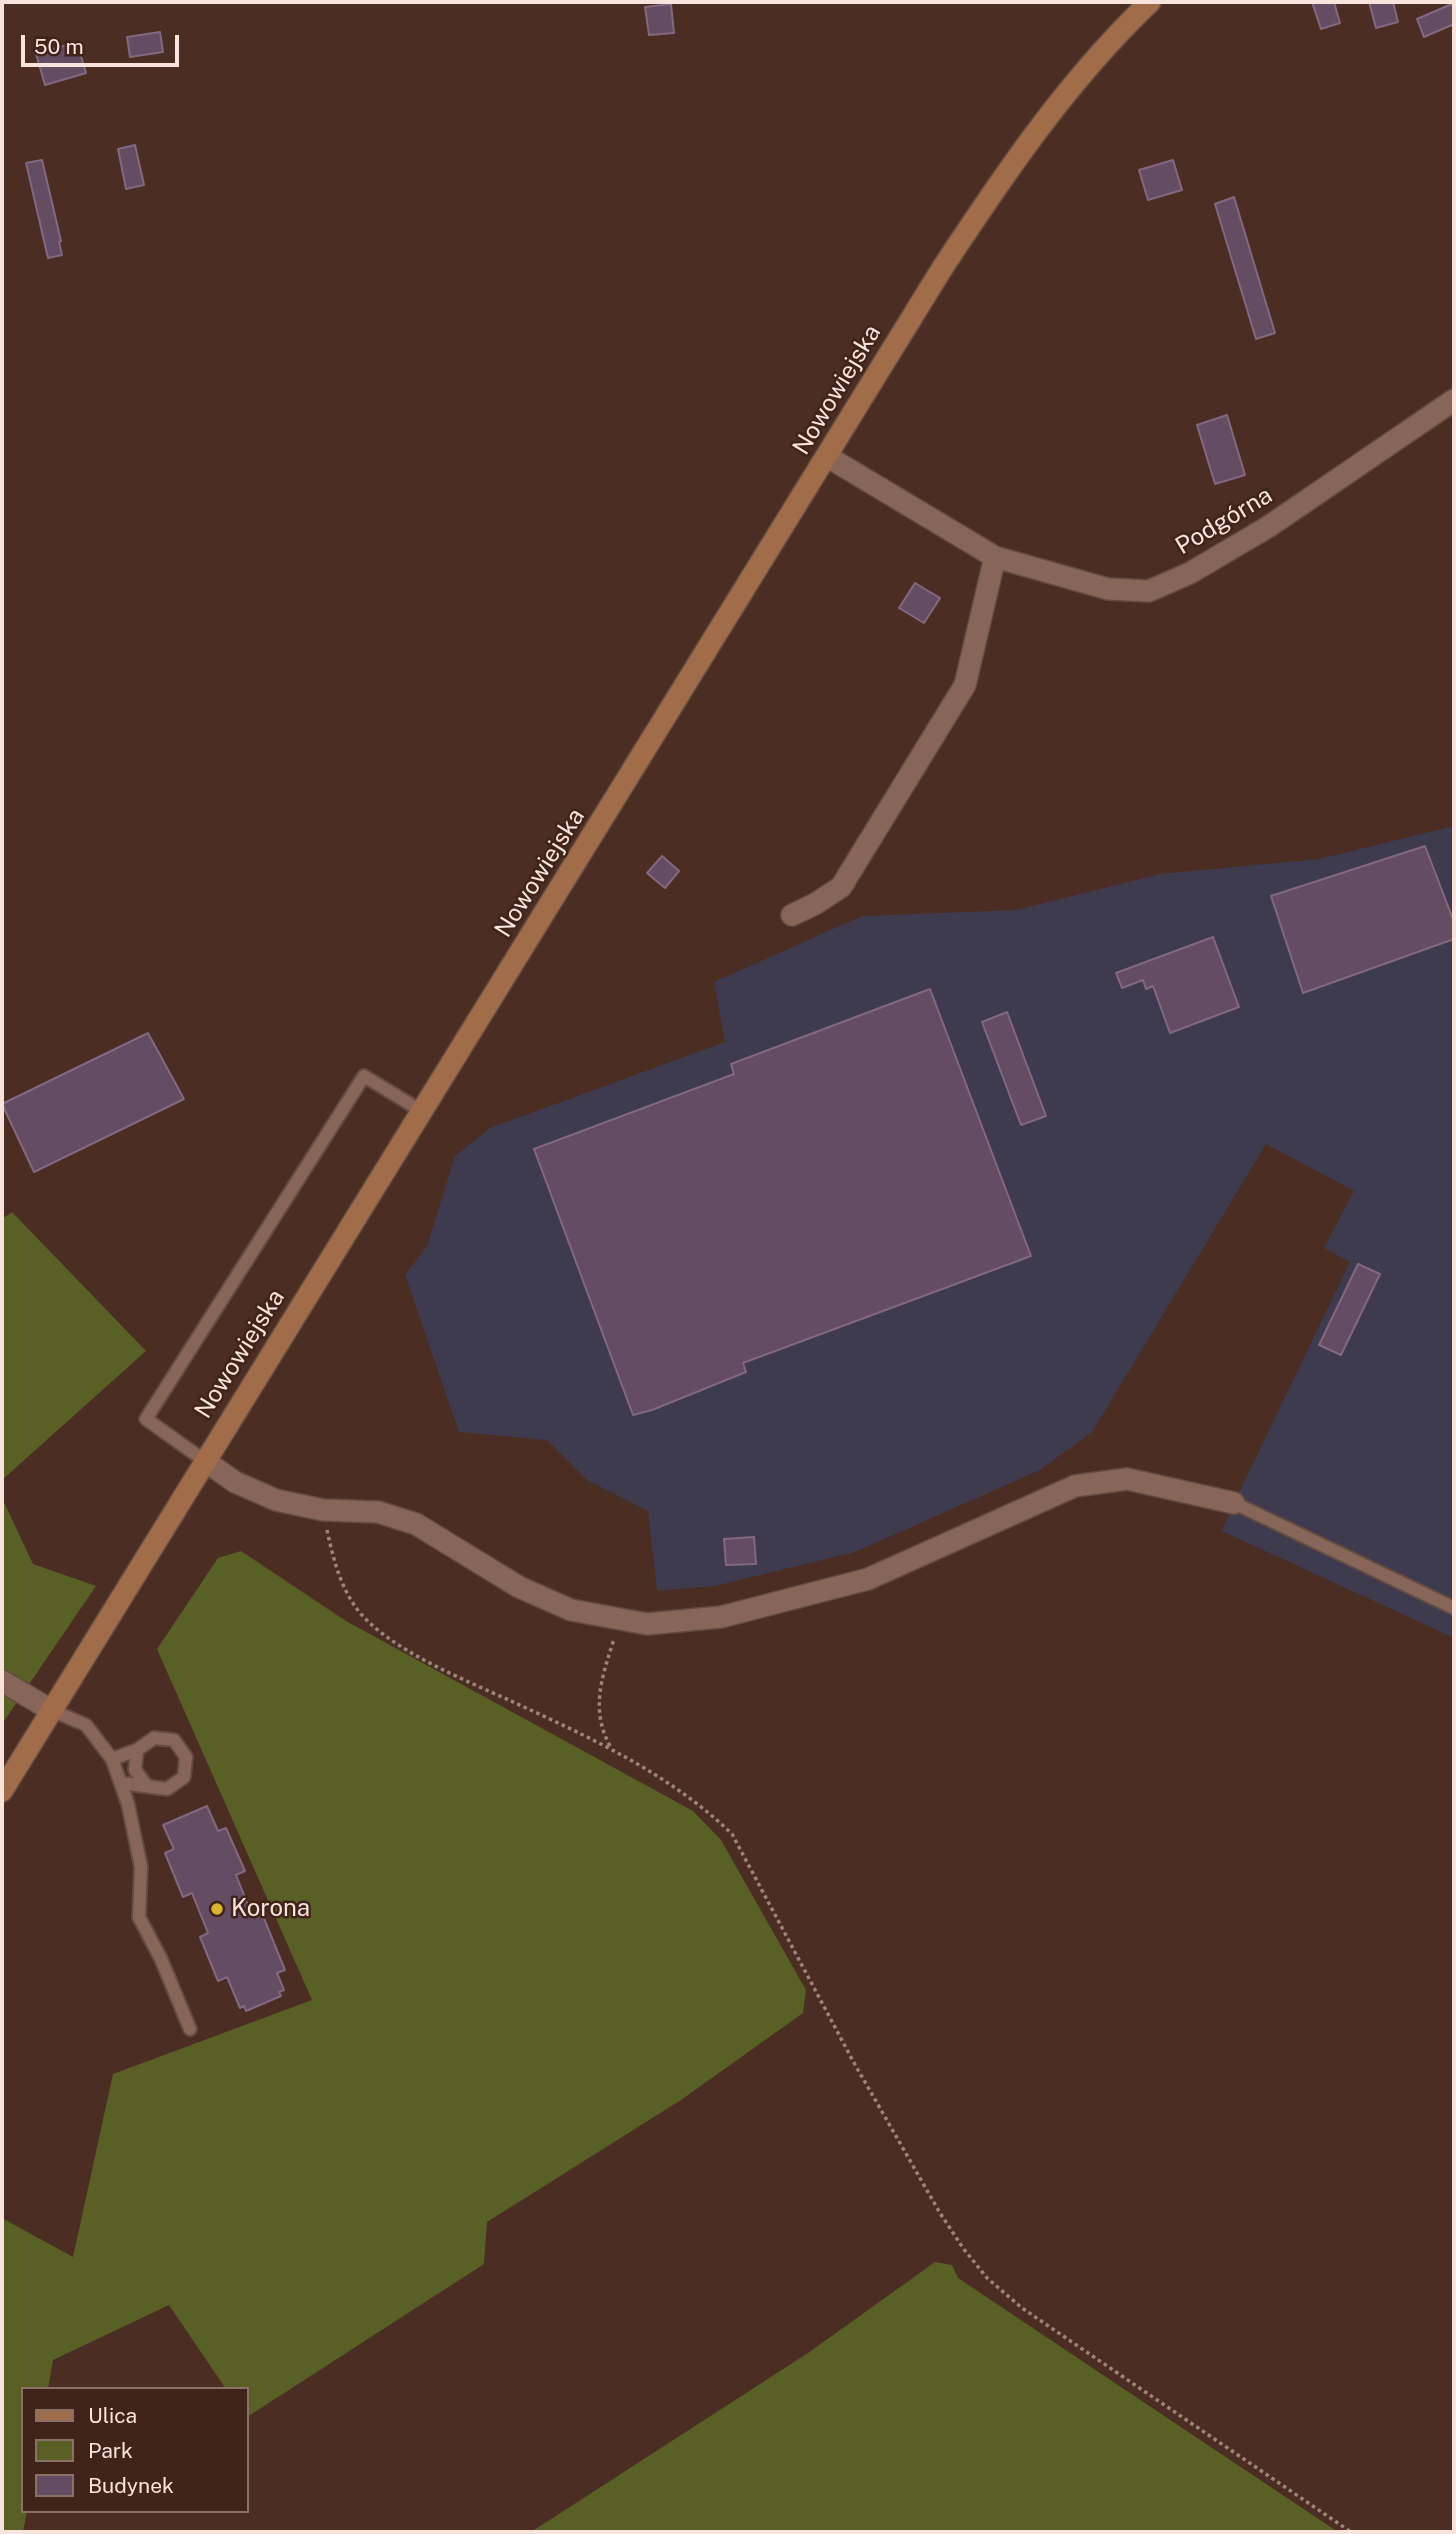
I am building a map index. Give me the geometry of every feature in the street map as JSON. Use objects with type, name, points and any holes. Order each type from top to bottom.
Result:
[{"type":"main road","name":"Nowowiejska","points":[[2,1791],[943,267],[990,196],[1059,102],[1092,62],[1150,2]]},
{"type":"street","name":"Podgórna","points":[[828,457],[995,557],[1108,589],[1149,591],[1190,573],[1268,527],[1454,400]]},
{"type":"street","points":[[792,915],[841,887],[965,685],[995,557]]},
{"type":"street","points":[[205,1461],[235,1482],[276,1500],[323,1510],[378,1511],[416,1524],[519,1587],[571,1610],[647,1624],[721,1617],[868,1579],[1075,1486],[1126,1479],[1234,1503]]},
{"type":"street","points":[[2,1681],[51,1710]]},
{"type":"lane","points":[[205,1461],[146,1419],[364,1076],[423,1112]]},
{"type":"lane","points":[[1234,1503],[1454,1608]]},
{"type":"lane","points":[[51,1710],[86,1725],[112,1759],[128,1804],[141,1867],[139,1917],[161,1959],[190,2029]]},
{"type":"lane","points":[[112,1759],[137,1750],[154,1738],[174,1741],[186,1757],[184,1777],[167,1790],[121,1783]]},
{"type":"lane","points":[[137,1750],[135,1770],[147,1786]]},
{"type":"path","points":[[323,1510],[333,1559],[343,1587],[358,1611],[382,1632],[415,1654],[459,1677],[611,1748],[707,1810],[732,1834],[888,2123],[940,2213],[987,2278],[1022,2308],[1248,2465],[1351,2532]]},
{"type":"path","points":[[611,1748],[601,1730],[598,1707],[603,1676],[621,1619]]},
{"type":"shaded area","points":[[1454,826],[1454,1638],[1222,1531],[1350,1262],[1324,1248],[1354,1191],[1266,1144],[1092,1432],[1040,1470],[855,1552],[715,1586],[657,1591],[648,1511],[587,1480],[547,1440],[459,1432],[405,1275],[427,1246],[455,1156],[490,1128],[725,1042],[714,982],[862,916],[1016,910],[1160,874],[1319,859]]},
{"type":"green space","points":[[12,1212],[146,1351],[2,1480],[2,1219]]},
{"type":"green space","points":[[2,1498],[33,1564],[96,1586],[2,1724]]},
{"type":"green space","points":[[241,1551],[346,1621],[693,1811],[721,1840],[806,1990],[803,2013],[681,2100],[487,2222],[484,2264],[248,2416],[248,2387],[225,2387],[169,2305],[53,2360],[48,2387],[21,2387],[21,2513],[27,2513],[23,2532],[2,2532],[2,2218],[73,2257],[113,2074],[312,2000],[157,1649],[218,1558]]},
{"type":"green space","points":[[935,2262],[952,2265],[958,2278],[1338,2532],[531,2532],[808,2353]]},
{"type":"building","points":[[1312,2],[1334,2],[1340,23],[1321,29]]},
{"type":"building","points":[[1369,2],[1393,2],[1398,22],[1376,28]]},
{"type":"building","points":[[1454,3],[1454,24],[1424,37],[1417,19]]},
{"type":"building","points":[[671,4],[674,33],[649,35],[645,7]]},
{"type":"building","points":[[160,32],[163,52],[130,57],[127,37]]},
{"type":"building","points":[[77,42],[86,73],[45,85],[36,54]]},
{"type":"building","points":[[135,145],[144,185],[126,189],[118,149]]},
{"type":"building","points":[[42,160],[62,255],[48,258],[26,163]]},
{"type":"building","points":[[1173,160],[1182,190],[1148,200],[1139,170]]},
{"type":"building","points":[[1234,197],[1275,333],[1256,339],[1215,204]]},
{"type":"building","points":[[1227,415],[1245,475],[1215,484],[1197,425]]},
{"type":"building","points":[[915,583],[940,598],[924,623],[899,608]]},
{"type":"building","points":[[1425,846],[1454,922],[1454,939],[1303,993],[1271,896]]},
{"type":"building","points":[[662,856],[679,871],[665,888],[647,873]]},
{"type":"building","points":[[1213,937],[1239,1007],[1170,1033],[1153,986],[1146,989],[1143,980],[1122,988],[1116,973]]},
{"type":"building","points":[[930,989],[1031,1256],[743,1363],[746,1372],[633,1415],[534,1149],[734,1074],[731,1064]]},
{"type":"building","points":[[1007,1012],[1046,1116],[1021,1125],[982,1022]]},
{"type":"building","points":[[148,1033],[184,1099],[34,1172],[2,1104]]},
{"type":"building","points":[[1358,1264],[1380,1274],[1341,1355],[1319,1345]]},
{"type":"building","points":[[754,1537],[756,1564],[726,1565],[724,1539]]},
{"type":"building","points":[[207,1806],[218,1831],[226,1828],[245,1871],[236,1875],[252,1915],[261,1911],[285,1970],[277,1973],[284,1990],[279,1992],[281,1996],[246,2011],[244,2006],[240,2008],[227,1977],[218,1981],[200,1937],[208,1933],[192,1893],[183,1897],[165,1853],[174,1849],[163,1825]]},
{"type":"place","name":"Korona","points":[[217,1909]]}]
